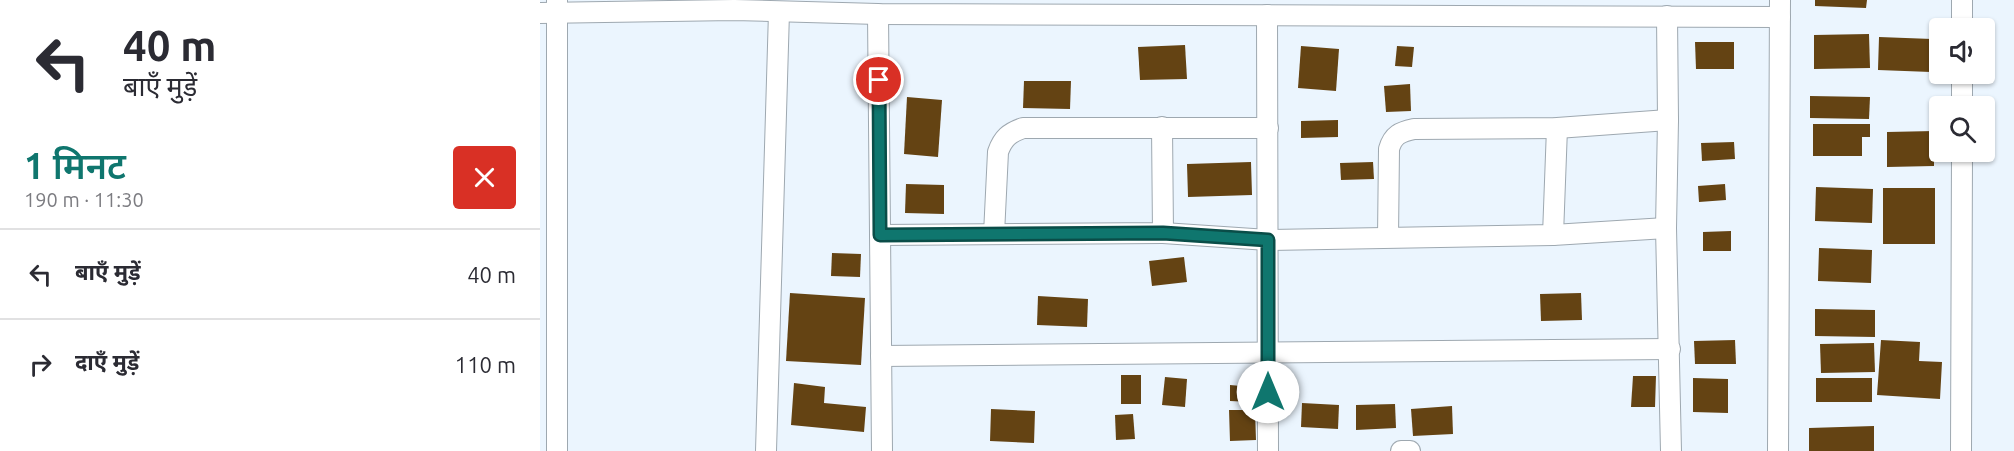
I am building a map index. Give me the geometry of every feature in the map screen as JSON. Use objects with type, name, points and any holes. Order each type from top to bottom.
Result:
[{"type":"street","points":[[1962,0],[1962,18]]},
{"type":"street","points":[[557,451],[551,8],[878,14],[1667,16],[1780,8],[1778,451]]},
{"type":"street","points":[[766,451],[779,12]]},
{"type":"street","points":[[878,14],[882,451]]},
{"type":"street","points":[[1267,15],[1268,451]]},
{"type":"street","points":[[1667,16],[1666,228],[1671,451]]},
{"type":"street","points":[[1388,237],[1389,149],[1391,140],[1400,132],[1414,129],[1557,128],[1668,120]]},
{"type":"street","points":[[1162,127],[1163,233]]},
{"type":"street","points":[[994,234],[998,152],[1002,140],[1011,132],[1023,128],[1268,128]]},
{"type":"street","points":[[1553,235],[1557,128]]},
{"type":"street","points":[[1961,451],[1962,162]]},
{"type":"street","points":[[880,235],[1163,233],[1268,240],[1553,235],[1666,228]]},
{"type":"street","points":[[881,356],[1670,349]]},
{"type":"street","points":[[1401,451],[1410,451]]},
{"type":"building","points":[[1815,0],[1867,0],[1866,8],[1815,6]]},
{"type":"building","points":[[1869,34],[1870,68],[1814,69],[1814,35]]},
{"type":"building","points":[[1879,37],[1929,39],[1929,72],[1878,70]]},
{"type":"building","points":[[1695,42],[1734,42],[1734,69],[1696,69]]},
{"type":"building","points":[[1185,45],[1187,79],[1140,80],[1138,47]]},
{"type":"building","points":[[1301,46],[1339,49],[1336,91],[1298,88]]},
{"type":"building","points":[[1397,46],[1414,47],[1412,67],[1395,66]]},
{"type":"building","points":[[1024,81],[1071,81],[1070,109],[1023,108]]},
{"type":"building","points":[[1410,84],[1411,111],[1386,112],[1384,86]]},
{"type":"building","points":[[1810,96],[1870,97],[1869,119],[1810,118]]},
{"type":"building","points":[[907,97],[942,100],[938,157],[904,154]]},
{"type":"building","points":[[1338,120],[1338,137],[1301,138],[1301,121]]},
{"type":"building","points":[[1813,124],[1870,124],[1870,137],[1862,137],[1862,156],[1813,156]]},
{"type":"building","points":[[1929,131],[1929,162],[1934,162],[1934,166],[1887,167],[1887,132]]},
{"type":"building","points":[[1734,142],[1735,159],[1702,161],[1701,143]]},
{"type":"building","points":[[1251,162],[1252,195],[1188,197],[1187,164]]},
{"type":"building","points":[[1373,162],[1374,179],[1341,180],[1340,163]]},
{"type":"building","points":[[906,184],[944,185],[944,214],[905,213]]},
{"type":"building","points":[[1725,184],[1726,200],[1699,202],[1698,186]]},
{"type":"building","points":[[1816,187],[1873,189],[1872,223],[1815,221]]},
{"type":"building","points":[[1883,188],[1935,188],[1935,244],[1883,244]]},
{"type":"building","points":[[1731,231],[1731,251],[1703,251],[1703,232]]},
{"type":"building","points":[[1819,248],[1872,250],[1871,283],[1818,281]]},
{"type":"building","points":[[832,253],[861,254],[860,277],[831,276]]},
{"type":"building","points":[[1184,257],[1187,282],[1152,286],[1149,261]]},
{"type":"building","points":[[790,293],[865,298],[861,365],[786,361]]},
{"type":"building","points":[[1581,293],[1582,320],[1541,321],[1540,294]]},
{"type":"building","points":[[1038,296],[1088,299],[1087,327],[1037,325]]},
{"type":"building","points":[[1815,309],[1875,310],[1875,337],[1815,336]]},
{"type":"building","points":[[1735,340],[1736,364],[1695,364],[1694,341]]},
{"type":"building","points":[[1881,340],[1920,342],[1919,361],[1942,362],[1940,399],[1877,395]]},
{"type":"building","points":[[1874,343],[1875,372],[1821,373],[1820,344]]},
{"type":"building","points":[[1121,375],[1141,375],[1141,404],[1121,404]]},
{"type":"building","points":[[1633,376],[1656,376],[1655,407],[1631,407]]},
{"type":"building","points":[[1165,377],[1187,379],[1185,407],[1162,405]]},
{"type":"building","points":[[1693,378],[1728,379],[1728,413],[1693,412]]},
{"type":"building","points":[[1816,378],[1872,378],[1872,402],[1816,402]]},
{"type":"building","points":[[794,383],[825,387],[824,403],[866,407],[864,432],[791,425]]},
{"type":"building","points":[[1230,385],[1252,387],[1251,402],[1230,401]]},
{"type":"building","points":[[1302,403],[1339,405],[1338,429],[1301,427]]},
{"type":"building","points":[[1395,404],[1396,428],[1356,430],[1356,405]]},
{"type":"building","points":[[1452,406],[1453,434],[1413,436],[1411,409]]},
{"type":"building","points":[[991,409],[1035,411],[1034,443],[990,441]]},
{"type":"building","points":[[1229,410],[1255,410],[1256,440],[1230,441]]},
{"type":"building","points":[[1133,414],[1135,439],[1116,440],[1115,415]]},
{"type":"building","points":[[1874,426],[1874,451],[1809,451],[1809,428]]},
{"type":"route","points":[[879,80],[880,235],[1163,233],[1268,240],[1268,392]]}]
